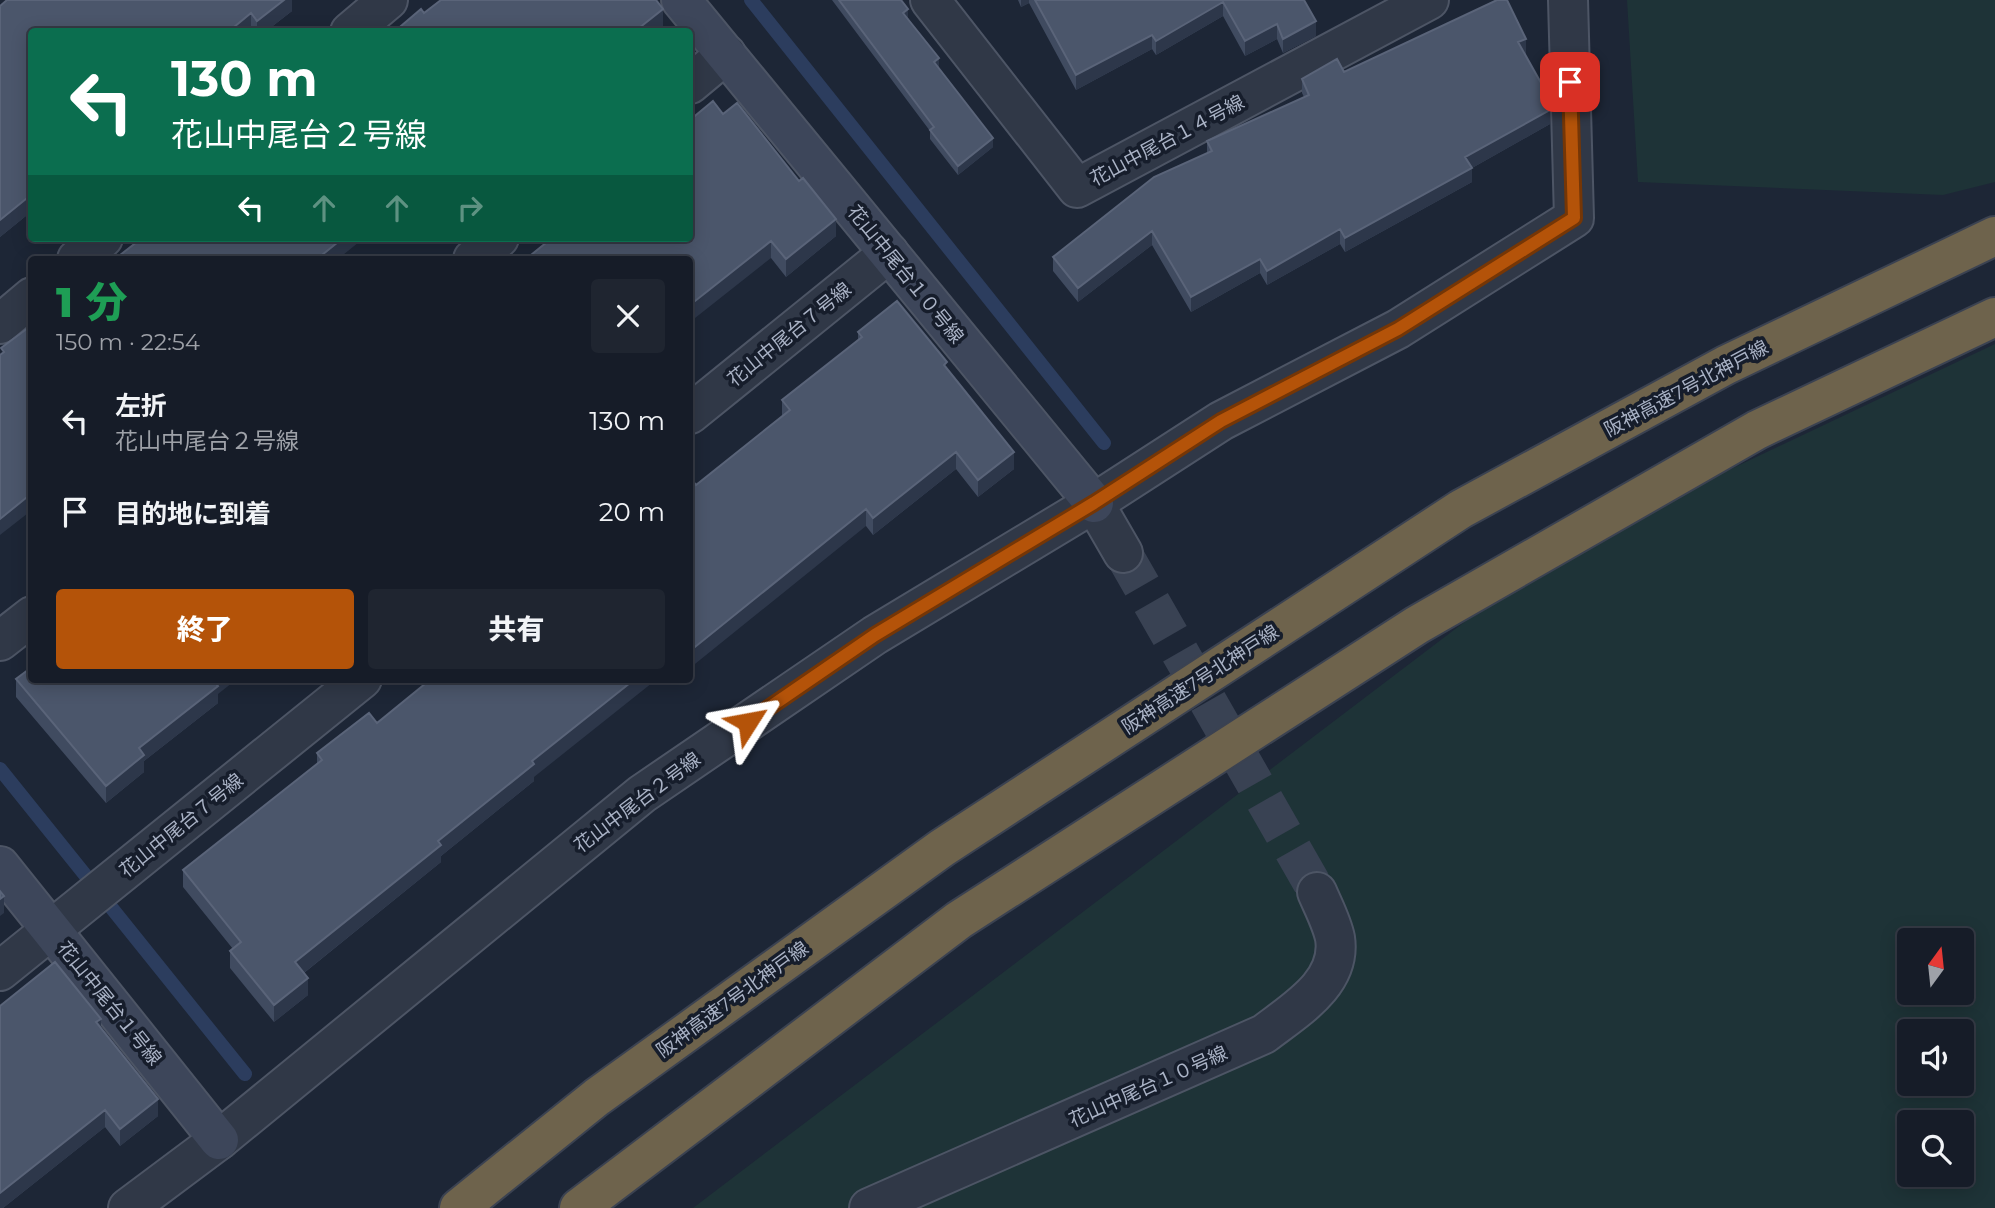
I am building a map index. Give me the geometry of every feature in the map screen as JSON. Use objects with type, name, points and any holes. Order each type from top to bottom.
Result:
[{"type":"highway","name":"阪神高速7号北神戸線","points":[[459,1208],[597,1097],[942,848],[1461,509],[1726,365],[1995,236]]},
{"type":"highway","points":[[579,1208],[959,920],[1417,625],[1757,430],[1995,317]]},
{"type":"street","points":[[355,28],[388,0]]},
{"type":"street","name":"花山中尾台１０号線","points":[[681,0],[1094,503],[1123,553]]},
{"type":"street","name":"花山中尾台１４号線","points":[[930,0],[1077,188],[1429,0]]},
{"type":"street","name":"花山中尾台２号線","points":[[128,1208],[219,1140],[642,794],[875,635],[1094,503],[1221,421],[1398,329],[1574,218],[1568,0]]},
{"type":"street","points":[[693,82],[726,54]]},
{"type":"street","points":[[81,256],[98,242]]},
{"type":"street","points":[[477,256],[494,242]]},
{"type":"street","name":"花山中尾台７号線","points":[[693,412],[889,253]]},
{"type":"street","points":[[0,324],[28,300]]},
{"type":"street","points":[[0,641],[28,619]]},
{"type":"street","name":"花山中尾台７号線","points":[[0,971],[357,683]]},
{"type":"street","name":"花山中尾台１号線","points":[[0,866],[62,921],[219,1140]]},
{"type":"street","name":"花山中尾台１０号線","points":[[869,1208],[1264,1034],[1312,996],[1334,969],[1335,938],[1317,892]]},
{"type":"green space","points":[[1627,0],[1995,0],[1995,182],[1943,195],[1638,182]]},
{"type":"green space","points":[[1995,344],[1995,1208],[693,1208],[1558,551]]},
{"type":"building","points":[[7,0],[284,0],[257,21],[251,13],[233,28],[28,28],[28,197],[0,220],[0,6]]},
{"type":"building","points":[[441,0],[656,0],[663,9],[639,28],[399,28],[421,9],[424,13]]},
{"type":"building","points":[[839,0],[901,0],[908,9],[903,13],[939,58],[934,62],[993,138],[958,166],[930,130],[934,127]]},
{"type":"building","points":[[1035,0],[1304,0],[1316,21],[1283,39],[1277,24],[1245,41],[1223,2],[1156,41],[1152,35],[1076,75]]},
{"type":"building","points":[[1497,0],[1507,0],[1526,39],[1518,42],[1549,97],[1550,110],[1465,157],[1472,168],[1345,238],[1340,229],[1267,271],[1260,259],[1191,297],[1152,231],[1078,288],[1053,257],[1154,177],[1212,151],[1207,141],[1309,95],[1302,79],[1337,59],[1344,72]]},
{"type":"building","points":[[713,101],[723,114],[737,103],[799,181],[803,178],[836,219],[786,259],[771,241],[693,303],[693,256],[530,256],[547,242],[693,242],[693,118]]},
{"type":"building","points":[[137,242],[338,242],[321,256],[119,256]]},
{"type":"building","points":[[897,301],[947,362],[944,365],[1014,452],[978,480],[956,452],[873,518],[866,509],[693,649],[693,481],[696,485],[790,410],[782,400],[862,337],[858,332]]},
{"type":"building","points":[[28,328],[28,496],[0,519],[0,355],[4,352],[1,348]]},
{"type":"building","points":[[28,670],[28,683],[216,683],[218,686],[139,748],[144,755],[106,786],[16,679]]},
{"type":"building","points":[[426,683],[630,683],[438,841],[441,845],[295,962],[308,978],[274,1005],[230,951],[241,942],[183,870],[322,760],[317,753],[369,713],[377,723]]},
{"type":"building","points":[[55,962],[101,1019],[96,1022],[158,1099],[120,1129],[105,1110],[0,1193],[0,1006]]},
{"type":"waterway","points":[[751,0],[1104,443]]},
{"type":"waterway","points":[[0,769],[245,1074]]},
{"type":"tunnel","points":[[1123,553],[1317,892]]},
{"type":"route","points":[[748,722],[875,635],[1094,503],[1221,421],[1398,329],[1574,218],[1570,82]]}]
